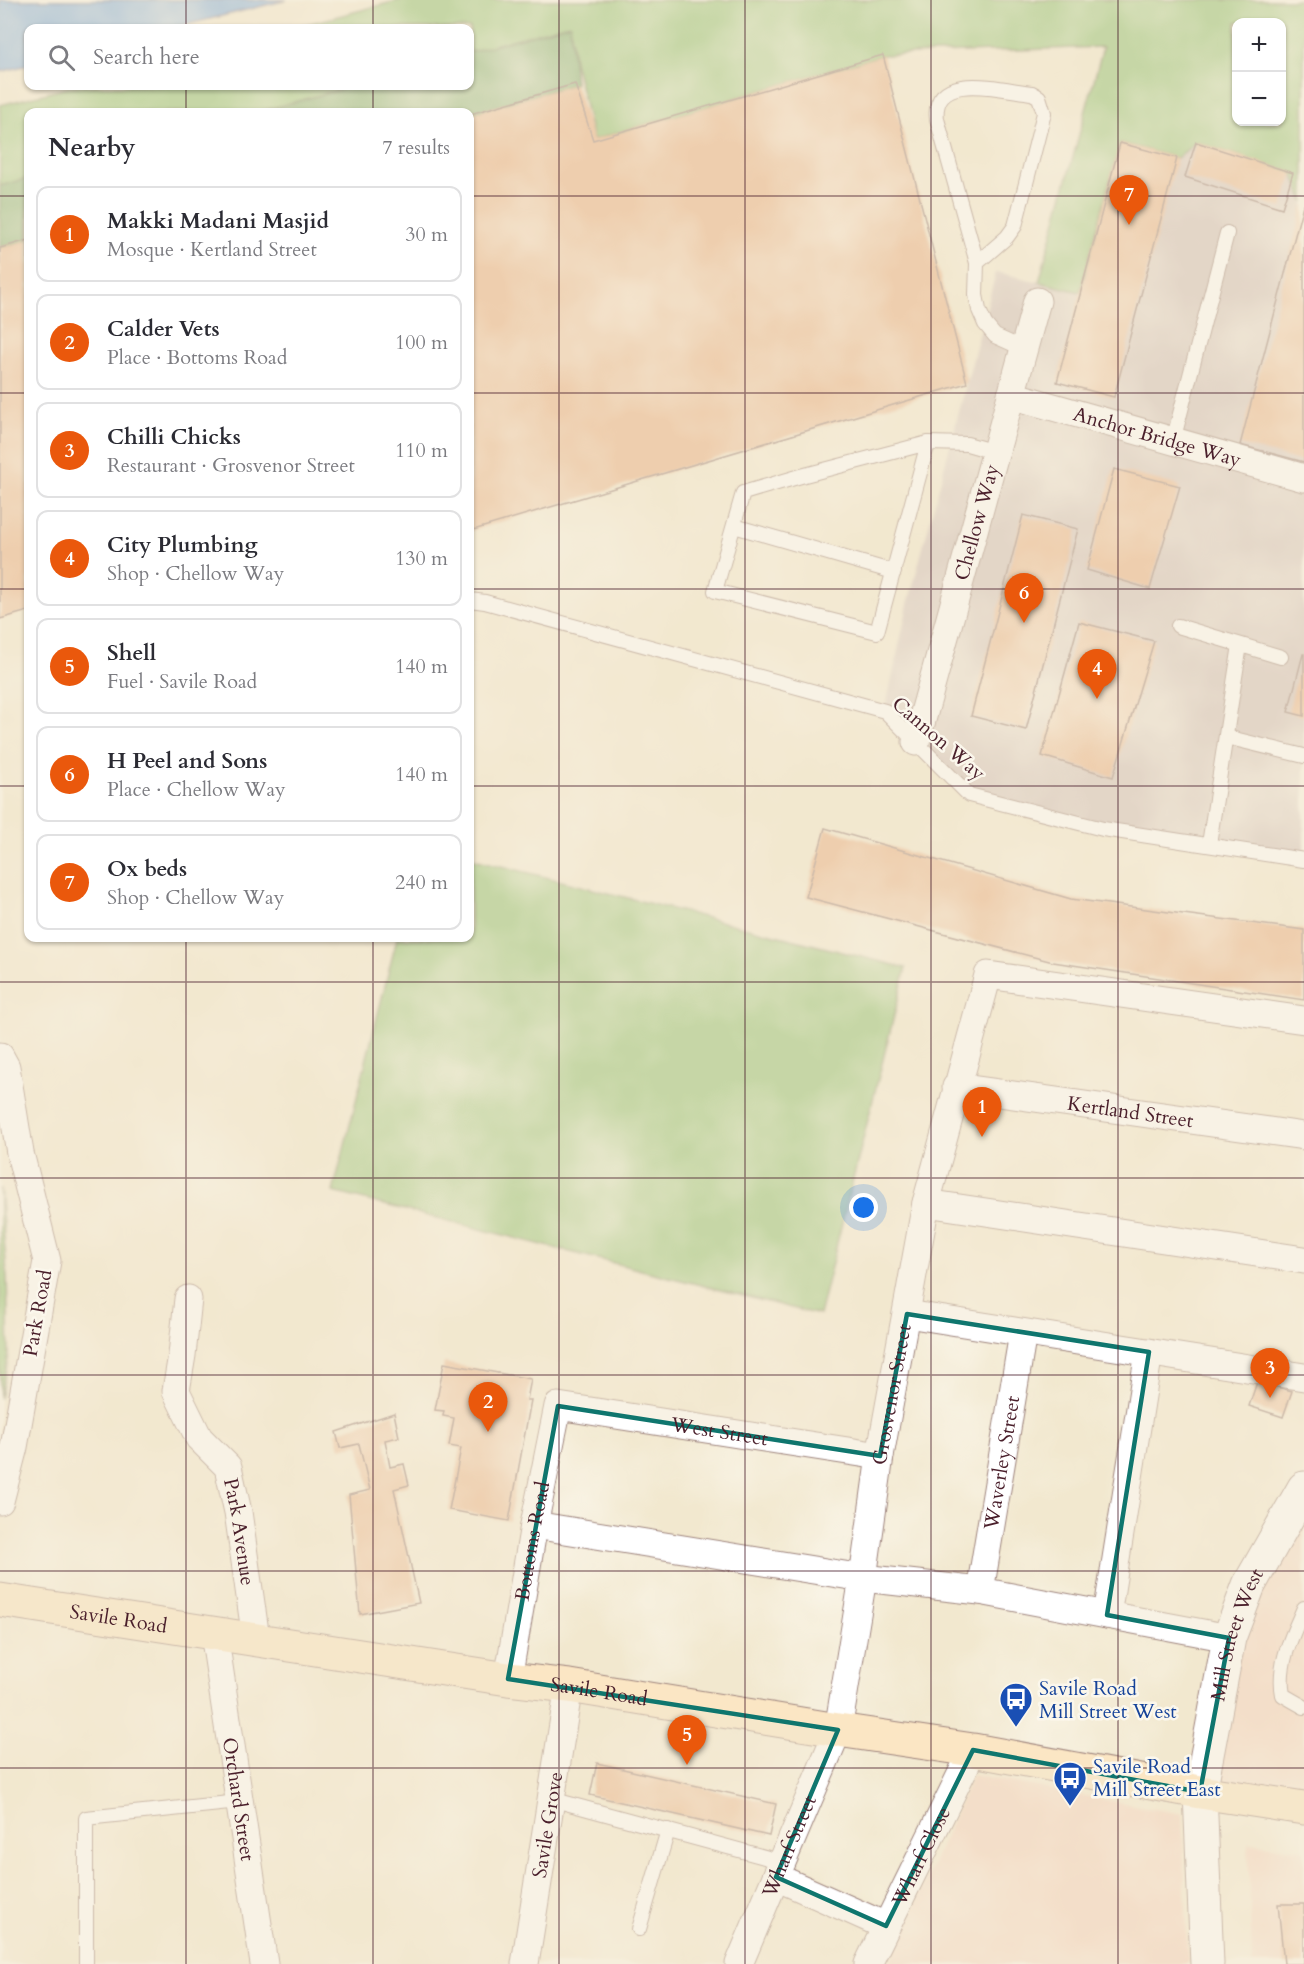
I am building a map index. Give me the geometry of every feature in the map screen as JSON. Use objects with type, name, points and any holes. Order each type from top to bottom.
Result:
[{"type":"main road","name":"Savile Road","points":[[0,1600],[973,1750],[1200,1792],[1304,1808]]},
{"type":"street","name":"Chellow Way","points":[[916,742],[1037,301]]},
{"type":"street","name":"Anchor Bridge Way","points":[[1011,395],[1304,478]]},
{"type":"street","points":[[907,1314],[926,1203],[988,975],[1304,1020]]},
{"type":"street","name":"Park Road","points":[[0,1056],[6,1067],[20,1153],[46,1261],[14,1448],[0,1501]]},
{"type":"street","name":"Kertland Street","points":[[956,1087],[1304,1136]]},
{"type":"street","points":[[926,1203],[1304,1260]]},
{"type":"street","name":"Park Avenue","points":[[188,1299],[183,1355],[176,1391],[199,1438],[228,1467],[238,1512],[256,1639]]},
{"type":"street","name":"Grosvenor Street","points":[[838,1730],[880,1456],[907,1314],[1304,1377]]},
{"type":"street","name":"Waverley Street","points":[[980,1591],[1023,1332]]},
{"type":"street","points":[[1107,1615],[1149,1352]]},
{"type":"street","name":"West Street","points":[[558,1406],[880,1456]]},
{"type":"street","name":"Bottoms Road","points":[[508,1679],[534,1525],[558,1406]]},
{"type":"street","name":"Mill Street West","points":[[1207,1964],[1200,1792],[1230,1638],[1249,1585],[1304,1488]]},
{"type":"street","points":[[534,1525],[863,1578],[980,1591],[1230,1638]]},
{"type":"street","name":"Orchard Street","points":[[214,1633],[264,1964]]},
{"type":"street","name":"Savile Grove","points":[[525,1964],[569,1686]]},
{"type":"street","name":"Wharf Street","points":[[739,1964],[838,1730]]},
{"type":"street","name":"Wharf Close","points":[[868,1964],[973,1750]]},
{"type":"street","points":[[779,1869],[886,1926]]},
{"type":"lane","points":[[977,263],[1007,237],[1015,226],[1044,113],[1039,97],[1032,93],[966,85],[954,87],[945,92],[936,107],[937,119],[977,263],[976,295],[979,310],[985,324],[995,336],[1024,348]]},
{"type":"lane","points":[[1173,441],[1227,233]]},
{"type":"lane","points":[[928,444],[877,632],[715,591],[743,493],[928,444],[968,444],[995,452]]},
{"type":"lane","points":[[734,526],[894,572]]},
{"type":"lane","name":"Cannon Way","points":[[474,601],[885,711],[969,795],[1102,829],[1304,860]]},
{"type":"lane","points":[[1178,627],[1281,657]]},
{"type":"lane","points":[[1209,844],[1240,645]]},
{"type":"lane","points":[[1226,737],[1304,756]]},
{"type":"lane","points":[[1304,1608],[1286,1651],[1280,1680],[1283,1695],[1304,1707]]},
{"type":"lane","points":[[551,1799],[668,1830],[779,1869]]},
{"type":"lane","points":[[86,1964],[86,1818],[239,1802]]},
{"type":"lane","points":[[639,1929],[668,1830]]},
{"type":"highlighted area","points":[[907,1314],[1149,1352],[1107,1615],[1229,1638],[1200,1792],[973,1750],[886,1926],[776,1877],[838,1730],[508,1679],[558,1406],[880,1456]]},
{"type":"shaded area","points":[[1196,142],[1293,173],[1304,202],[1304,864],[969,795],[885,711],[908,604],[996,272],[1080,291],[1120,143],[1177,158]]},
{"type":"shaded area","points":[[1304,1488],[1304,1808],[1200,1792],[1229,1638]]},
{"type":"shaded area","points":[[972,1775],[1182,1814],[1188,1964],[889,1964]]},
{"type":"shaded area","points":[[1248,1843],[1304,1850],[1304,1964],[1252,1964]]},
{"type":"green space","points":[[400,0],[1304,0],[1304,202],[1293,173],[1196,142],[1177,158],[1120,143],[1080,292],[1039,282],[1103,47],[883,55],[593,140],[574,61],[570,24],[474,51],[474,24],[307,24]]},
{"type":"green space","points":[[570,24],[575,84],[474,113],[474,108],[273,108],[338,90],[474,90],[474,51]]},
{"type":"green space","points":[[58,90],[338,90],[273,108],[24,108],[24,179],[0,186],[0,105]]},
{"type":"green space","points":[[24,179],[24,241],[0,248],[0,186]]},
{"type":"green space","points":[[474,859],[906,968],[819,1315],[333,1192],[396,942],[474,942]]},
{"type":"green space","points":[[0,1188],[7,1274],[9,1355],[0,1398]]},
{"type":"water","points":[[0,0],[287,0],[189,24],[24,24],[24,66],[0,72]]},
{"type":"building","points":[[883,55],[967,383],[474,530],[474,113],[575,84],[593,140]]},
{"type":"building","points":[[1196,142],[1293,173],[1282,208],[1185,177]]},
{"type":"building","points":[[1120,143],[1177,158],[1114,397],[1057,382]]},
{"type":"building","points":[[1304,206],[1304,462],[1240,445]]},
{"type":"building","points":[[24,241],[24,612],[0,619],[0,248]]},
{"type":"building","points":[[1114,469],[1180,486],[1150,589],[1087,570]]},
{"type":"building","points":[[1023,515],[1078,529],[1026,730],[971,716]]},
{"type":"building","points":[[1079,622],[1154,641],[1113,777],[1042,756]]},
{"type":"building","points":[[1304,654],[1304,716],[1288,712]]},
{"type":"building","points":[[825,828],[1071,899],[1304,930],[1304,1000],[1053,962],[806,897]]},
{"type":"building","points":[[444,1363],[531,1379],[527,1400],[531,1400],[509,1521],[449,1510],[461,1448],[449,1446],[454,1418],[443,1416],[444,1411],[435,1410]]},
{"type":"building","points":[[1257,1382],[1292,1391],[1283,1417],[1249,1406]]},
{"type":"building","points":[[394,1413],[399,1437],[385,1440],[390,1467],[404,1464],[409,1485],[394,1489],[419,1603],[360,1614],[349,1495],[370,1490],[359,1444],[340,1448],[336,1432]]},
{"type":"building","points":[[597,1763],[776,1804],[769,1836],[590,1795]]},
{"type":"building","points":[[1278,1904],[1304,1904],[1304,1964],[1284,1964]]},
{"type":"place","name":"Ox beds","points":[[1129,225]]},
{"type":"place","name":"H Peel and Sons","points":[[1024,623]]},
{"type":"place","name":"City Plumbing","points":[[1097,699]]},
{"type":"place","name":"Makki Madani Masjid","points":[[982,1137]]},
{"type":"place","name":"Chilli Chicks","points":[[1270,1398]]},
{"type":"place","name":"Calder Vets","points":[[488,1432]]},
{"type":"place","name":"Savile Road Mill Street West","points":[[1016,1728]]},
{"type":"place","name":"Shell","points":[[687,1765]]},
{"type":"place","name":"Savile Road Mill Street East","points":[[1070,1807]]}]
